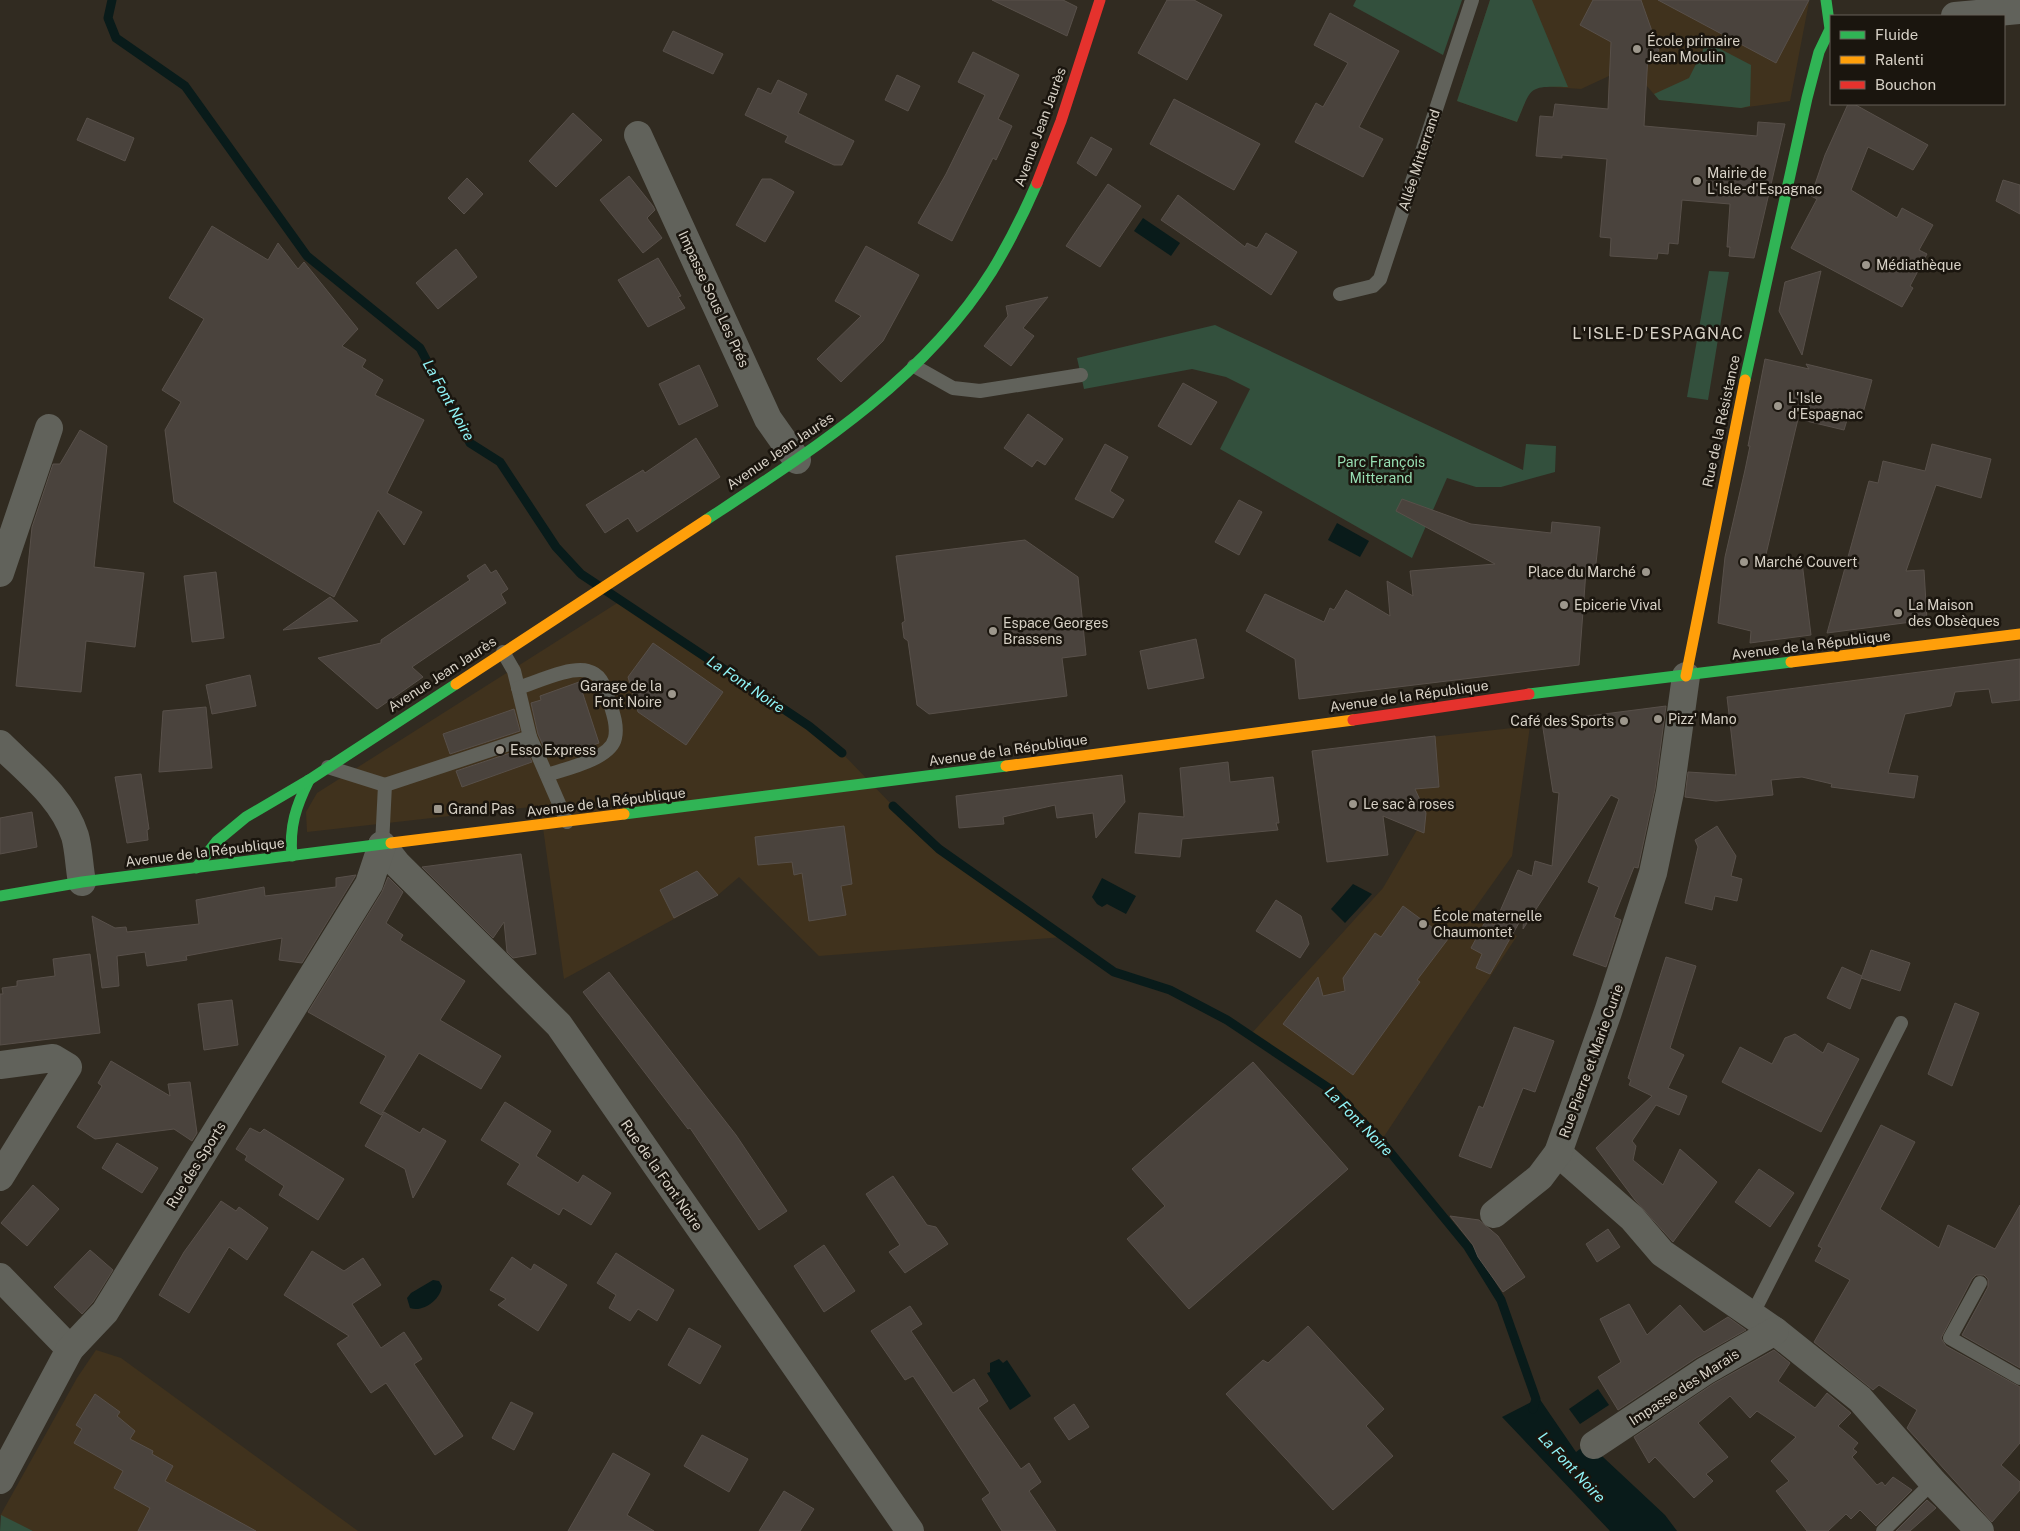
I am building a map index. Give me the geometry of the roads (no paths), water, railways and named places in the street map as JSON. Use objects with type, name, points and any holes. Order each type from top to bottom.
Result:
[{"type":"main road","name":"Avenue Jean Jaurès","points":[[196,868],[217,841],[246,817],[309,780],[591,593],[797,460],[846,425],[914,366],[962,311],[1010,239],[1047,159],[1100,0]]},
{"type":"main road","name":"Rue de la Résistance","points":[[1826,0],[1830,23]]},
{"type":"main road","name":"Rue de la Résistance","points":[[1686,676],[1730,446],[1818,52],[1830,31]]},
{"type":"main road","name":"Avenue de la République","points":[[0,896],[82,882],[852,786],[1454,707],[1514,696],[2020,634]]},
{"type":"main road","name":"Avenue Jean Jaurès","points":[[292,856],[289,830],[293,810],[309,780]]},
{"type":"street","points":[[1966,15],[2020,10]]},
{"type":"street","name":"Impasse Sous Les Prés","points":[[638,134],[768,419],[797,460]]},
{"type":"street","points":[[0,573],[49,428]]},
{"type":"street","name":"Rue Pierre et Marie Curie","points":[[1686,676],[1670,792],[1653,873],[1632,944],[1558,1153],[1632,1218],[1662,1253],[1775,1331],[1860,1399],[1933,1482],[1980,1531]]},
{"type":"street","points":[[0,744],[54,798],[68,818],[76,838],[82,882]]},
{"type":"street","name":"Rue des Sports","points":[[0,1480],[70,1349],[105,1312],[369,884],[382,845]]},
{"type":"street","name":"Rue de la Font Noire","points":[[382,845],[397,864],[559,1025],[910,1531]]},
{"type":"street","points":[[0,1065],[53,1058],[68,1067],[0,1178]]},
{"type":"street","points":[[1494,1214],[1540,1178],[1558,1153]]},
{"type":"street","points":[[0,1277],[70,1349]]},
{"type":"street","name":"Impasse des Marais","points":[[1594,1446],[1705,1371],[1775,1331]]},
{"type":"lane","name":"Allée Mitterrand","points":[[1340,294],[1373,286],[1380,279],[1472,0]]},
{"type":"lane","points":[[914,366],[953,388],[980,391],[1081,375]]},
{"type":"lane","points":[[503,652],[514,671],[530,737],[567,822]]},
{"type":"lane","points":[[518,688],[576,670],[590,671],[598,676],[604,685],[616,724],[613,745],[608,751],[592,760],[547,775]]},
{"type":"lane","points":[[328,767],[385,785],[530,737]]},
{"type":"lane","points":[[382,845],[385,785]]},
{"type":"lane","points":[[1752,1315],[1901,1023]]},
{"type":"lane","points":[[1980,1283],[1950,1338],[2020,1378]]},
{"type":"lane","points":[[1883,1531],[1933,1482]]},
{"type":"water","points":[[1143,218],[1180,243],[1171,256],[1134,231]]},
{"type":"water","points":[[1337,523],[1369,541],[1360,557],[1328,540]]},
{"type":"water","points":[[1102,878],[1136,896],[1126,914],[1107,904],[1102,907],[1092,897]]},
{"type":"water","points":[[1353,884],[1372,894],[1345,923],[1331,909]]},
{"type":"water","points":[[433,1280],[439,1281],[442,1286],[435,1300],[420,1309],[410,1308],[407,1298],[411,1293]]},
{"type":"water","points":[[999,1359],[1003,1363],[1007,1360],[1031,1396],[1010,1410],[987,1373],[990,1372],[990,1363]]},
{"type":"water","points":[[1598,1389],[1609,1405],[1580,1424],[1569,1409]]},
{"type":"water","points":[[1539,1398],[1576,1452],[1588,1443],[1665,1515],[1677,1531],[1610,1531],[1502,1417]]},
{"type":"waterway","name":"La Font Noire","points":[[112,0],[108,18],[116,38],[185,86],[307,256],[420,348],[470,443],[500,462],[556,547],[581,574],[809,726],[842,753]]},
{"type":"waterway","name":"La Font Noire","points":[[893,806],[939,849],[1114,972],[1170,990],[1227,1020],[1333,1091],[1381,1141],[1468,1247],[1501,1300],[1536,1399],[1533,1409]]},
{"type":"place","name":"École primaire Jean Moulin","points":[[1637,49]]},
{"type":"place","name":"Mairie de L'Isle-d'Espagnac","points":[[1697,181]]},
{"type":"place","name":"Médiathèque","points":[[1866,265]]},
{"type":"place","name":"L'Isle d'Espagnac","points":[[1778,406]]},
{"type":"place","name":"Marché Couvert","points":[[1744,562]]},
{"type":"place","name":"Place du Marché","points":[[1646,572]]},
{"type":"place","name":"Epicerie Vival","points":[[1564,605]]},
{"type":"place","name":"La Maison des Obsèques","points":[[1898,613]]},
{"type":"place","name":"Espace Georges Brassens","points":[[993,631]]},
{"type":"place","name":"Garage de la Font Noire","points":[[672,694]]},
{"type":"place","name":"Pizz' Mano","points":[[1658,719]]},
{"type":"place","name":"Café des Sports","points":[[1624,721]]},
{"type":"place","name":"Esso Express","points":[[500,750]]},
{"type":"place","name":"Le sac à roses","points":[[1353,804]]},
{"type":"place","name":"Grand Pas","points":[[438,809]]},
{"type":"place","name":"École maternelle Chaumontet","points":[[1423,924]]},
{"type":"district","name":"L'ISLE-D'ESPAGNAC","points":[[1658,333]]},
{"type":"park label","name":"Parc François Mitterand","points":[[1381,470]]}]
